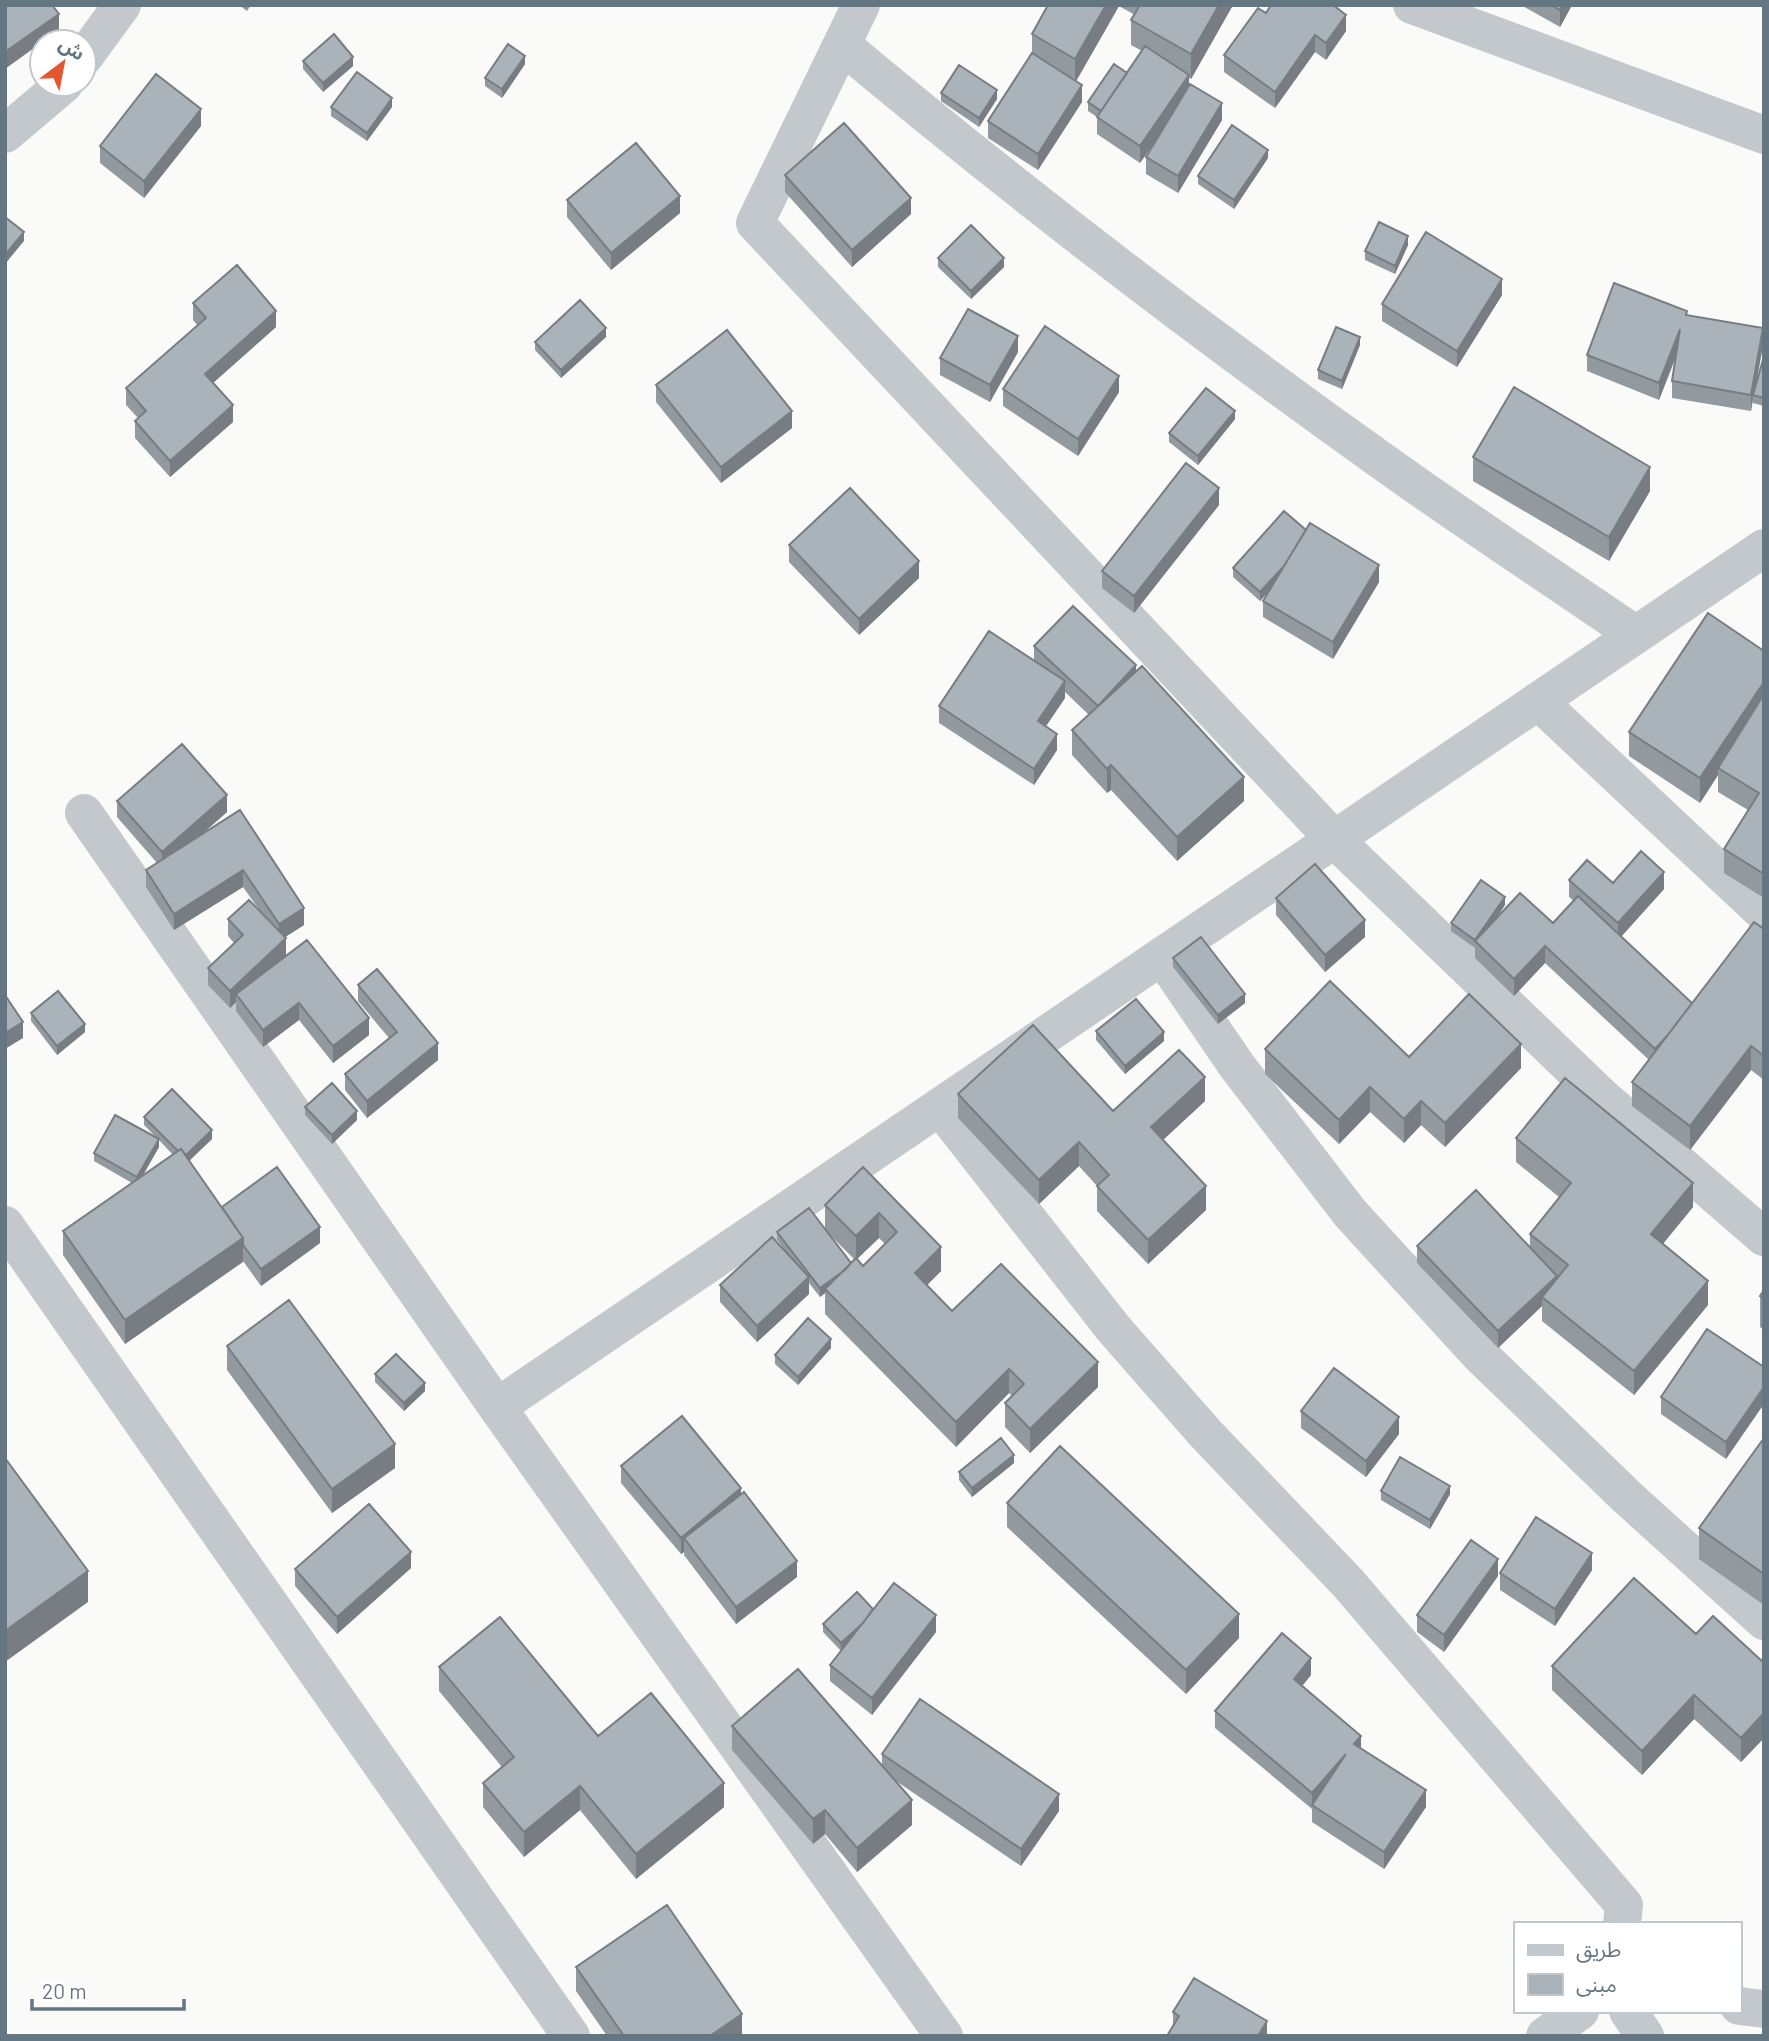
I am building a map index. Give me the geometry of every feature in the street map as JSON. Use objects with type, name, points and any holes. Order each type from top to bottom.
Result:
[{"type":"street","points":[[98,38],[122,5]]},
{"type":"street","points":[[861,5],[755,223],[1334,839],[1602,1097],[1764,1237]]},
{"type":"street","points":[[1412,5],[1764,135]]},
{"type":"street","points":[[842,45],[974,155],[1194,322],[1395,470],[1636,635]]},
{"type":"street","points":[[5,134],[47,98]]},
{"type":"street","points":[[497,1407],[1636,635],[1755,567]]},
{"type":"street","points":[[1538,701],[1764,913]]},
{"type":"street","points":[[84,813],[497,1407],[944,2036]]},
{"type":"street","points":[[1162,956],[1237,1066],[1350,1213],[1488,1364],[1627,1497],[1764,1621]]},
{"type":"street","points":[[940,1107],[1113,1328],[1205,1433],[1348,1583],[1624,1905],[1622,1922]]},
{"type":"street","points":[[5,1225],[571,2036]]},
{"type":"street","points":[[1741,2006],[1764,2009]]},
{"type":"street","points":[[1545,2036],[1577,2013]]},
{"type":"building","points":[[5,5],[52,5],[59,14],[39,28],[28,28],[28,36],[5,52]]},
{"type":"building","points":[[1048,5],[1106,5],[1075,59],[1032,34]]},
{"type":"building","points":[[1140,5],[1219,5],[1191,54],[1131,20]]},
{"type":"building","points":[[1271,5],[1333,5],[1346,15],[1326,43],[1315,35],[1275,92],[1224,55],[1258,8],[1266,13]]},
{"type":"building","points":[[334,34],[353,57],[323,83],[303,61]]},
{"type":"building","points":[[508,44],[525,56],[502,89],[485,78]]},
{"type":"building","points":[[1145,46],[1189,75],[1140,146],[1097,117]]},
{"type":"building","points":[[1032,53],[1082,85],[1038,154],[988,121]]},
{"type":"building","points":[[1114,64],[1127,73],[1101,111],[1088,102]]},
{"type":"building","points":[[959,65],[997,90],[979,118],[941,93]]},
{"type":"building","points":[[357,72],[392,98],[367,133],[331,107]]},
{"type":"building","points":[[156,74],[201,109],[144,181],[100,146]]},
{"type":"building","points":[[1190,84],[1222,103],[1178,176],[1146,157]]},
{"type":"building","points":[[844,123],[911,198],[852,250],[785,175]]},
{"type":"building","points":[[1232,125],[1268,150],[1234,200],[1198,176]]},
{"type":"building","points":[[636,143],[680,196],[611,253],[567,200]]},
{"type":"building","points":[[5,217],[24,232],[5,255]]},
{"type":"building","points":[[1379,222],[1408,236],[1395,266],[1365,251]]},
{"type":"building","points":[[971,225],[1004,258],[971,291],[938,258]]},
{"type":"building","points":[[1426,232],[1502,279],[1457,351],[1382,304]]},
{"type":"building","points":[[237,265],[276,311],[205,374],[233,405],[170,461],[135,421],[146,411],[126,388],[206,318],[193,303]]},
{"type":"building","points":[[1614,283],[1687,311],[1686,315],[1763,328],[1751,395],[1672,381],[1680,329],[1659,383],[1587,355]]},
{"type":"building","points":[[580,300],[606,328],[561,370],[535,342]]},
{"type":"building","points":[[968,309],[1018,336],[990,385],[940,358]]},
{"type":"building","points":[[1045,326],[1119,376],[1078,439],[1003,389]]},
{"type":"building","points":[[1336,327],[1360,337],[1342,381],[1318,370]]},
{"type":"building","points":[[727,330],[792,411],[721,467],[656,385]]},
{"type":"building","points":[[1764,356],[1764,398],[1753,395]]},
{"type":"building","points":[[1514,387],[1650,467],[1609,537],[1473,457]]},
{"type":"building","points":[[1206,388],[1235,411],[1198,456],[1169,433]]},
{"type":"building","points":[[1186,463],[1219,488],[1134,596],[1102,571]]},
{"type":"building","points":[[850,488],[919,561],[859,619],[789,545]]},
{"type":"building","points":[[1284,511],[1306,530],[1284,566],[1260,592],[1233,568]]},
{"type":"building","points":[[1310,523],[1379,565],[1333,642],[1263,601]]},
{"type":"building","points":[[1073,606],[1136,665],[1098,706],[1034,646]]},
{"type":"building","points":[[1708,613],[1764,651],[1764,682],[1700,778],[1629,732]]},
{"type":"building","points":[[989,631],[1065,681],[1038,721],[1057,734],[1034,769],[939,706]]},
{"type":"building","points":[[1142,666],[1244,777],[1177,837],[1111,765],[1107,769],[1072,730]]},
{"type":"building","points":[[1764,694],[1764,874],[1724,849],[1759,793],[1718,768]]},
{"type":"building","points":[[182,744],[227,795],[162,852],[117,801]]},
{"type":"building","points":[[240,810],[304,908],[279,924],[243,870],[174,914],[146,870]]},
{"type":"building","points":[[1641,851],[1664,872],[1618,923],[1569,880],[1587,860],[1613,883]]},
{"type":"building","points":[[1315,864],[1365,920],[1325,955],[1276,898]]},
{"type":"building","points":[[1481,880],[1505,897],[1475,940],[1451,923]]},
{"type":"building","points":[[1520,893],[1553,923],[1578,896],[1692,1003],[1655,1049],[1545,946],[1514,979],[1475,941]]},
{"type":"building","points":[[249,900],[286,938],[230,991],[208,968],[243,935],[228,919]]},
{"type":"building","points":[[1754,922],[1764,929],[1764,1056],[1751,1046],[1690,1126],[1632,1082]]},
{"type":"building","points":[[1201,937],[1245,994],[1218,1015],[1173,958]]},
{"type":"building","points":[[307,940],[369,1018],[333,1046],[299,1003],[263,1030],[236,994]]},
{"type":"building","points":[[377,969],[438,1043],[367,1101],[345,1074],[397,1032],[358,985]]},
{"type":"building","points":[[1330,981],[1409,1057],[1469,994],[1521,1044],[1445,1123],[1421,1101],[1404,1119],[1370,1087],[1339,1120],[1265,1049]]},
{"type":"building","points":[[58,991],[85,1024],[57,1046],[31,1013]]},
{"type":"building","points":[[5,995],[23,1022],[5,1033]]},
{"type":"building","points":[[1136,999],[1164,1032],[1125,1066],[1096,1031]]},
{"type":"building","points":[[1033,1025],[1113,1111],[1179,1050],[1205,1077],[1151,1127],[1206,1186],[1148,1240],[1097,1186],[1109,1175],[1079,1142],[1039,1180],[958,1094]]},
{"type":"building","points":[[1565,1078],[1693,1183],[1651,1234],[1708,1281],[1634,1371],[1542,1297],[1568,1265],[1530,1234],[1571,1183],[1516,1138]]},
{"type":"building","points":[[332,1083],[357,1111],[332,1135],[305,1107]]},
{"type":"building","points":[[172,1089],[212,1130],[186,1155],[181,1149],[178,1151],[144,1117]]},
{"type":"building","points":[[115,1115],[159,1139],[137,1177],[94,1153]]},
{"type":"building","points":[[181,1149],[243,1238],[125,1320],[63,1231]]},
{"type":"building","points":[[277,1167],[320,1227],[261,1269],[243,1245],[243,1238],[222,1207]]},
{"type":"building","points":[[863,1167],[941,1247],[915,1273],[952,1311],[1001,1264],[1098,1362],[1030,1429],[1005,1403],[1024,1384],[1009,1369],[956,1422],[825,1289],[856,1258],[863,1266],[897,1232],[879,1213],[856,1236],[825,1205]]},
{"type":"building","points":[[1476,1190],[1557,1276],[1498,1331],[1417,1246]]},
{"type":"building","points":[[809,1208],[851,1263],[820,1288],[777,1232]]},
{"type":"building","points":[[772,1237],[809,1277],[757,1326],[720,1285]]},
{"type":"building","points":[[289,1300],[395,1444],[332,1489],[227,1346]]},
{"type":"building","points":[[808,1318],[831,1339],[798,1377],[775,1355]]},
{"type":"building","points":[[1707,1329],[1764,1367],[1764,1387],[1726,1442],[1661,1397]]},
{"type":"building","points":[[396,1354],[425,1383],[404,1403],[375,1374]]},
{"type":"building","points":[[1334,1368],[1399,1417],[1366,1461],[1301,1411]]},
{"type":"building","points":[[682,1416],[741,1488],[681,1538],[621,1466]]},
{"type":"building","points":[[1001,1438],[1014,1455],[972,1488],[959,1472]]},
{"type":"building","points":[[1764,1438],[1764,1574],[1699,1528]]},
{"type":"building","points":[[1060,1446],[1239,1614],[1186,1670],[1007,1503]]},
{"type":"building","points":[[1400,1457],[1450,1486],[1430,1520],[1381,1491]]},
{"type":"building","points":[[5,1458],[88,1571],[5,1631]]},
{"type":"building","points":[[744,1492],[797,1561],[736,1607],[684,1538]]},
{"type":"building","points":[[369,1504],[411,1552],[337,1617],[295,1569]]},
{"type":"building","points":[[1536,1517],[1592,1553],[1555,1609],[1500,1573]]},
{"type":"building","points":[[1471,1540],[1498,1559],[1444,1635],[1417,1615]]},
{"type":"building","points":[[1634,1578],[1696,1634],[1713,1616],[1764,1663],[1764,1713],[1741,1738],[1694,1695],[1642,1751],[1552,1666]]},
{"type":"building","points":[[894,1583],[936,1615],[872,1698],[830,1665]]},
{"type":"building","points":[[857,1592],[873,1609],[863,1623],[841,1643],[823,1624]]},
{"type":"building","points":[[500,1617],[598,1736],[651,1693],[724,1783],[636,1854],[580,1786],[524,1832],[483,1783],[514,1757],[439,1667]]},
{"type":"building","points":[[1282,1633],[1311,1658],[1294,1679],[1361,1736],[1354,1744],[1426,1790],[1384,1852],[1312,1805],[1346,1754],[1312,1793],[1215,1711]]},
{"type":"building","points":[[798,1669],[912,1800],[857,1848],[825,1810],[813,1819],[732,1726]]},
{"type":"building","points":[[920,1699],[1059,1794],[1021,1849],[882,1754]]},
{"type":"building","points":[[667,1905],[742,2014],[710,2036],[624,2036],[576,1967]]},
{"type":"building","points":[[1194,1978],[1267,2021],[1258,2036],[1167,2036],[1179,2016],[1173,2012]]}]
